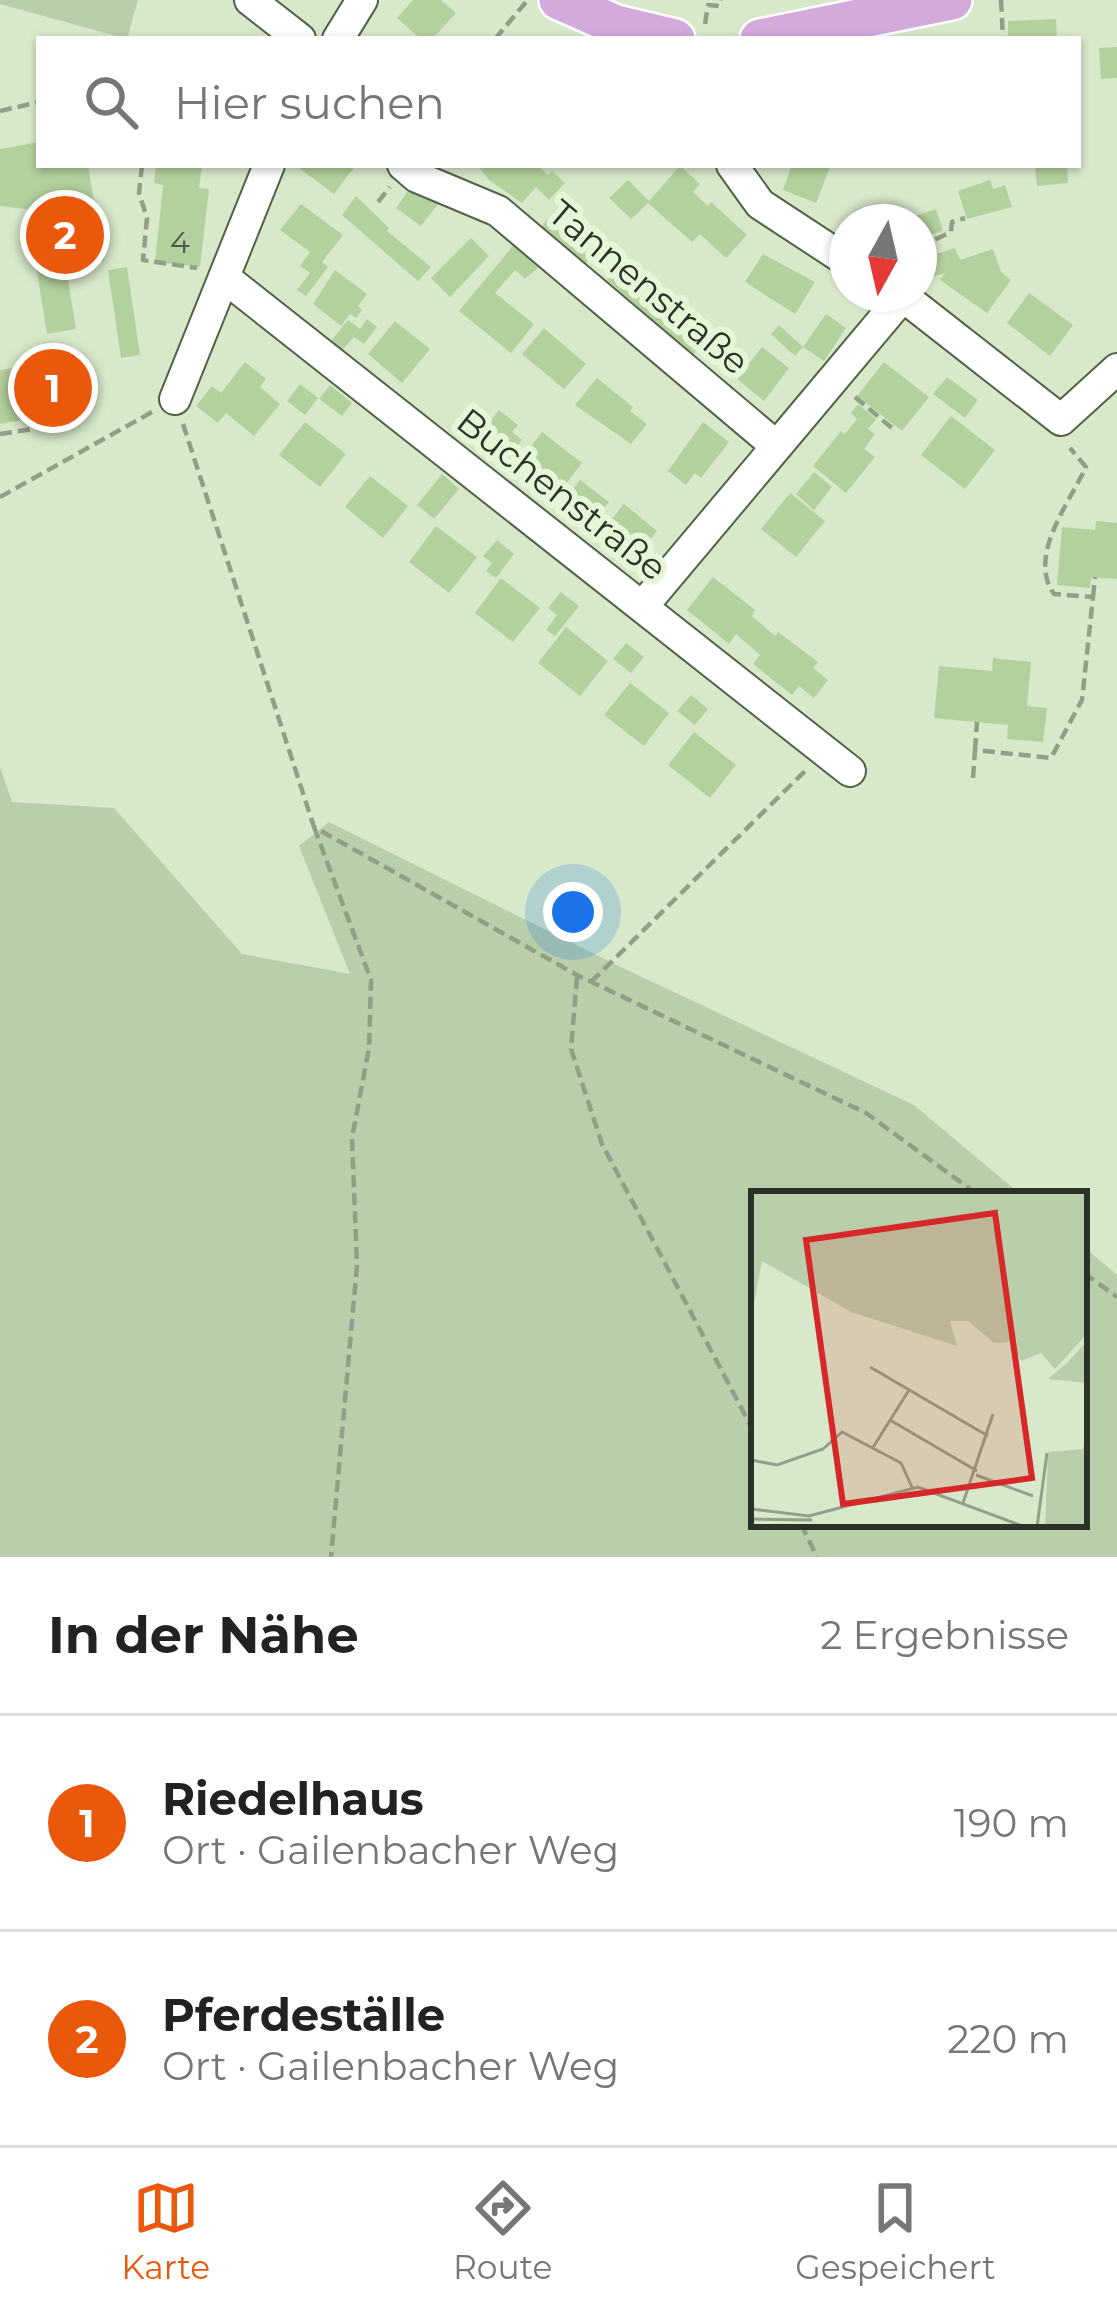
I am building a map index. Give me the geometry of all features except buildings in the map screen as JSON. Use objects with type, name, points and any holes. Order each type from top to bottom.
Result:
[{"type":"main road","points":[[559,0],[616,25],[663,36]]},
{"type":"main road","points":[[775,36],[952,0]]},
{"type":"street","points":[[250,0],[296,36]]},
{"type":"street","points":[[340,36],[362,0]]},
{"type":"street","points":[[175,399],[268,168]]},
{"type":"street","name":"Tannenstraße","points":[[406,168],[417,177],[498,211],[775,446]]},
{"type":"street","points":[[734,168],[760,204],[829,249]]},
{"type":"street","name":"Buchenstraße","points":[[225,278],[850,771]]},
{"type":"street","points":[[642,607],[888,312]]},
{"type":"street","points":[[924,312],[1061,420],[1117,369]]},
{"type":"path","points":[[498,36],[529,0]]},
{"type":"path","points":[[703,36],[708,5],[719,6],[721,0]]},
{"type":"path","points":[[1001,0],[1004,36]]},
{"type":"path","points":[[0,110],[36,103]]},
{"type":"path","points":[[142,168],[139,193],[147,218],[143,260],[200,268],[225,278]]},
{"type":"path","points":[[937,239],[951,232],[952,222],[964,218]]},
{"type":"path","points":[[832,379],[892,428]]},
{"type":"path","points":[[0,497],[175,399],[314,827],[371,980],[369,1048],[352,1138],[357,1265],[332,1557]]},
{"type":"path","points":[[1061,420],[1071,451],[1086,467],[1046,552],[1044,580],[1054,594],[1093,597]]},
{"type":"path","points":[[0,434],[71,423]]},
{"type":"path","points":[[975,750],[1051,758],[1082,700],[1095,577]]},
{"type":"path","points":[[973,778],[977,722]]},
{"type":"path","points":[[591,982],[825,751]]},
{"type":"path","points":[[314,827],[591,982],[866,1113],[973,1191]]},
{"type":"path","points":[[578,975],[571,1049],[602,1144],[751,1426]]},
{"type":"path","points":[[1087,1275],[1117,1297]]},
{"type":"path","points":[[803,1527],[818,1557]]},
{"type":"green space","points":[[0,0],[138,0],[128,36],[0,4]]},
{"type":"green space","points":[[0,767],[12,802],[114,808],[242,954],[350,974],[299,846],[329,822],[914,1105],[1016,1191],[751,1191],[751,1527],[1087,1527],[1087,1250],[1117,1275],[1117,1557],[0,1557]]},
{"type":"place","name":"Pferdeställe","points":[[65,235]]},
{"type":"place","name":"Riedelhaus","points":[[53,388]]}]
